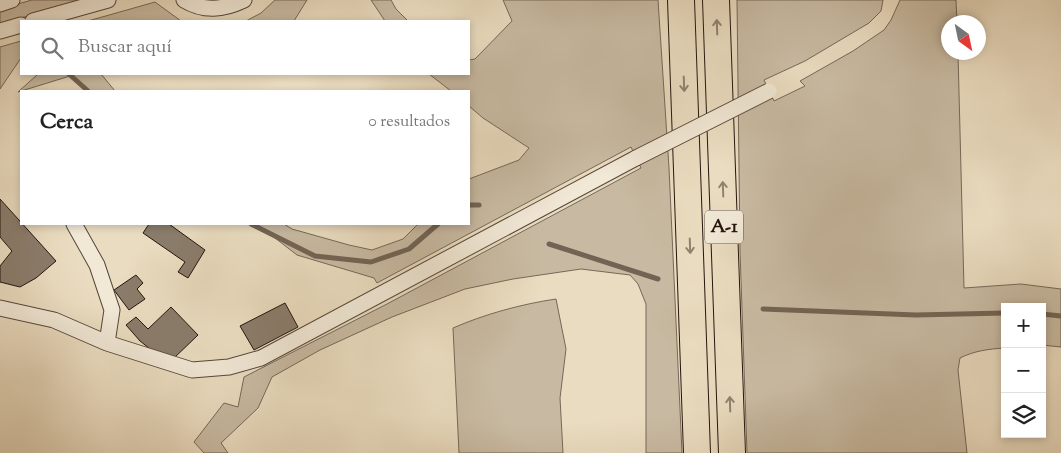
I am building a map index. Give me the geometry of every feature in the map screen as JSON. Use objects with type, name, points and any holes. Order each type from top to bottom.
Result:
[{"type":"highway","name":"A-1","points":[[681,0],[697,453]]},
{"type":"highway","name":"A-1","points":[[716,0],[732,453]]},
{"type":"street","points":[[0,4],[12,0]]},
{"type":"street","points":[[37,20],[108,0]]},
{"type":"street","points":[[184,0],[193,6],[210,9],[228,8],[244,0]]},
{"type":"street","points":[[0,31],[20,25]]},
{"type":"street","points":[[0,308],[54,320],[107,343],[192,370],[229,367],[261,358],[636,158],[769,91]]},
{"type":"street","points":[[75,225],[97,265],[112,310],[107,343]]},
{"type":"shaded area","points":[[32,0],[84,0],[0,24],[0,9]]},
{"type":"shaded area","points":[[275,0],[307,0],[295,20],[248,20],[261,13]]},
{"type":"shaded area","points":[[371,0],[391,0],[396,9],[407,20],[384,20]]},
{"type":"shaded area","points":[[503,0],[658,0],[669,168],[682,453],[646,453],[646,304],[638,284],[630,275],[581,269],[513,279],[465,289],[392,317],[320,350],[272,377],[258,408],[221,443],[228,453],[204,453],[194,442],[224,403],[238,407],[244,377],[387,304],[641,168],[631,147],[377,283],[374,278],[297,255],[258,225],[286,225],[292,229],[372,250],[403,239],[417,225],[470,225],[470,179],[519,160],[529,148],[483,118],[470,107],[470,90],[450,90],[430,75],[470,75],[470,60],[475,59],[512,21]]},
{"type":"shaded area","points":[[737,0],[883,0],[881,11],[869,23],[805,61],[764,80],[774,101],[805,86],[800,81],[853,51],[884,30],[900,0],[956,0],[957,15],[941,15],[941,60],[958,60],[964,288],[1021,284],[1061,289],[1061,347],[1046,345],[1046,303],[1001,303],[1001,348],[981,351],[960,358],[958,370],[967,453],[747,453],[740,251]]},
{"type":"shaded area","points":[[155,2],[180,20],[92,20]]},
{"type":"shaded area","points":[[20,41],[20,59],[0,89],[0,47]]},
{"type":"shaded area","points":[[37,75],[102,75],[114,90],[89,90],[70,76],[20,90]]},
{"type":"shaded area","points":[[556,299],[566,349],[560,398],[563,453],[459,453],[453,328],[504,310]]},
{"type":"building","points":[[0,199],[20,221],[20,225],[23,225],[56,261],[36,278],[20,287],[0,282],[0,266],[12,251],[0,237]]},
{"type":"building","points":[[148,225],[170,225],[205,250],[188,278],[178,272],[185,262],[143,233]]},
{"type":"building","points":[[136,275],[143,283],[137,289],[145,299],[129,310],[114,290]]},
{"type":"building","points":[[285,303],[298,327],[254,350],[240,326]]},
{"type":"building","points":[[171,307],[198,335],[172,360],[154,352],[140,341],[126,325],[136,317],[148,329]]},
{"type":"waterway","points":[[70,75],[87,90]]},
{"type":"waterway","points":[[470,205],[479,205]]},
{"type":"waterway","points":[[253,225],[315,256],[371,262],[409,249],[437,225]]},
{"type":"waterway","points":[[549,244],[658,279]]},
{"type":"waterway","points":[[763,309],[916,315],[1001,313]]},
{"type":"waterway","points":[[1046,314],[1061,316]]}]
